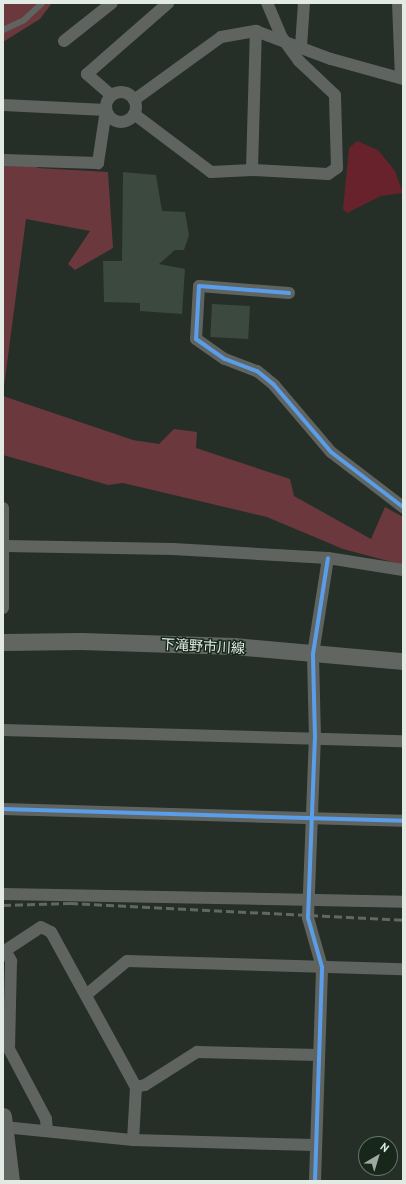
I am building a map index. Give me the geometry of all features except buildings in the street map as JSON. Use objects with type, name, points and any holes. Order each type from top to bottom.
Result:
[{"type":"main road","name":"下滝野市川線","points":[[3,642],[211,645],[403,661]]},
{"type":"main road","points":[[4,1122],[11,1181]]},
{"type":"street","points":[[64,41],[112,3]]},
{"type":"street","points":[[134,114],[211,172],[252,170],[328,174],[337,168],[335,95],[299,61],[282,38],[267,3]]},
{"type":"street","points":[[301,46],[304,3]]},
{"type":"street","points":[[134,100],[221,37],[256,31],[282,38],[331,59],[402,78],[398,3]]},
{"type":"street","points":[[111,95],[88,74],[165,4]]},
{"type":"street","points":[[252,170],[256,31]]},
{"type":"street","points":[[111,95],[124,92],[134,100]]},
{"type":"street","points":[[3,160],[98,163],[106,110],[111,95]]},
{"type":"street","points":[[134,100],[134,114]]},
{"type":"street","points":[[3,105],[106,110],[118,122],[134,114]]},
{"type":"street","points":[[289,293],[199,286],[196,339],[225,358],[257,371],[274,385],[332,452],[403,507]]},
{"type":"street","points":[[3,508],[6,546],[3,608]]},
{"type":"street","points":[[6,546],[173,549],[328,558],[403,570]]},
{"type":"street","points":[[315,1181],[322,967],[308,918],[311,900],[311,819],[314,738],[313,654],[328,558]]},
{"type":"street","points":[[3,730],[403,740]]},
{"type":"street","points":[[3,809],[403,821]]},
{"type":"street","points":[[3,894],[403,902]]},
{"type":"street","points":[[47,1131],[46,1119],[9,1049],[11,960],[4,951],[41,927],[51,932],[136,1087],[133,1140]]},
{"type":"street","points":[[86,995],[127,961],[403,969]]},
{"type":"street","points":[[136,1087],[145,1085],[197,1052],[318,1055]]},
{"type":"street","points":[[4,1122],[47,1131],[133,1140],[315,1145]]},
{"type":"lane","points":[[3,30],[24,20],[42,3]]},
{"type":"shaded area","points":[[3,3],[52,3],[40,19],[3,42]]},
{"type":"shaded area","points":[[357,141],[378,150],[395,171],[403,193],[381,196],[347,213],[343,209],[349,148]]},
{"type":"shaded area","points":[[3,160],[38,162],[37,168],[108,172],[113,248],[75,270],[68,264],[90,231],[26,219],[3,394]]},
{"type":"shaded area","points":[[3,396],[133,440],[159,444],[174,429],[197,432],[196,448],[290,479],[294,496],[371,539],[385,507],[403,517],[403,565],[343,549],[267,517],[123,483],[108,485],[3,455]]},
{"type":"railway","points":[[3,905],[70,903],[403,920]]},
{"type":"cycle path","points":[[289,293],[199,286],[196,339],[225,359],[257,371],[274,385],[331,452],[403,507]]},
{"type":"cycle path","points":[[315,1181],[322,967],[308,918],[315,738],[313,654],[328,558]]},
{"type":"cycle path","points":[[3,809],[403,821]]}]
